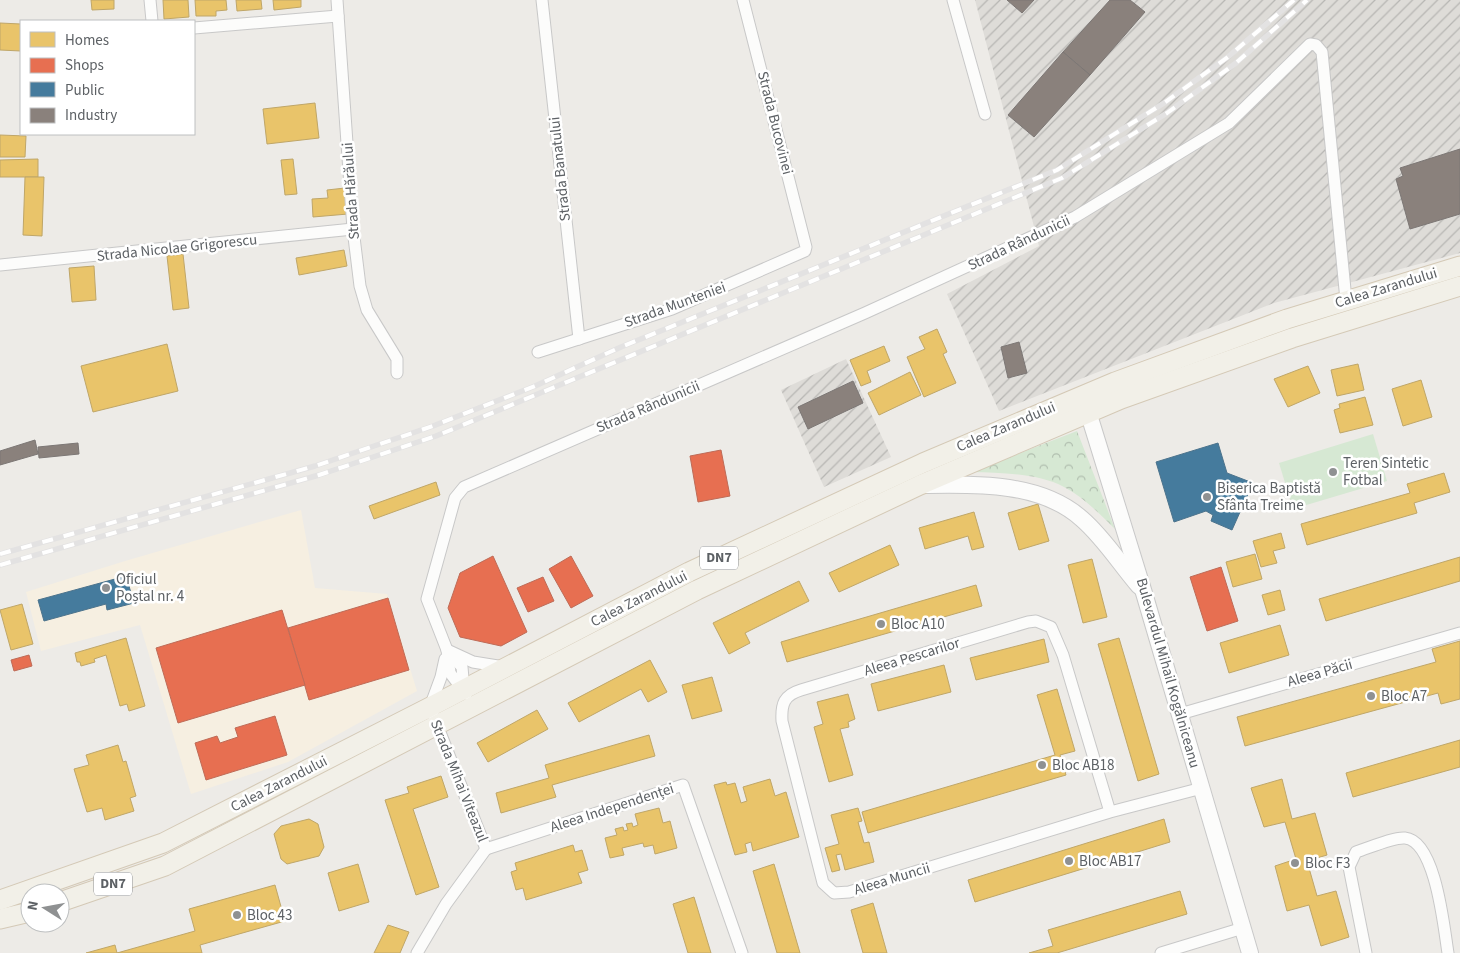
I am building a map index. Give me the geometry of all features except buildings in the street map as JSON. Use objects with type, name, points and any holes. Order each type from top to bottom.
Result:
[{"type":"main road","name":"Calea Zarandului","points":[[0,900],[163,842],[464,690],[689,572],[924,463],[1082,394],[1287,319],[1460,266]]},
{"type":"main road","name":"Calea Zarandului","points":[[70,899],[165,866],[697,590],[920,485],[1121,398],[1292,338],[1460,286]]},
{"type":"main road","points":[[0,919],[20,914]]},
{"type":"street","points":[[150,0],[152,20]]},
{"type":"street","name":"Strada Hărăului","points":[[337,0],[353,229],[363,300],[374,323],[397,359],[397,373]]},
{"type":"street","name":"Strada Banatului","points":[[542,0],[579,339]]},
{"type":"street","name":"Strada Bucovinei","points":[[743,0],[806,247]]},
{"type":"street","points":[[953,0],[985,114]]},
{"type":"street","points":[[195,28],[338,16]]},
{"type":"street","name":"Strada Rândunicii","points":[[446,650],[427,599],[455,498],[468,484],[865,314],[1075,217],[1229,124],[1310,44],[1316,45],[1322,52],[1346,300]]},
{"type":"street","name":"Strada Nicolae Grigorescu","points":[[0,265],[353,229]]},
{"type":"street","name":"Strada Munteniei","points":[[538,352],[672,309],[802,254],[806,247]]},
{"type":"street","name":"Bulevardul Mihail Kogălniceanu","points":[[1082,394],[1144,593],[1250,953]]},
{"type":"street","points":[[920,485],[996,486],[1019,490],[1056,501],[1090,526],[1144,593]]},
{"type":"street","name":"Aleea Pescarilor","points":[[781,707],[784,699],[791,693],[819,684],[1028,622],[1051,626],[1063,655],[1110,812]]},
{"type":"street","name":"Aleea Păcii","points":[[1180,714],[1460,633]]},
{"type":"street","points":[[446,650],[473,662],[506,668]]},
{"type":"street","points":[[446,650],[462,667],[464,690],[472,707]]},
{"type":"street","name":"Strada Mihai Viteazul","points":[[417,953],[446,904],[486,849],[430,707],[441,677],[446,650]]},
{"type":"street","name":"Aleea Muncii","points":[[781,707],[782,721],[823,883],[834,894],[849,892],[1110,812],[1202,788]]},
{"type":"street","name":"Aleea Independenței","points":[[486,849],[683,785],[742,953]]},
{"type":"street","points":[[1366,953],[1349,867],[1356,852],[1402,838],[1416,843],[1426,855],[1439,895],[1448,953]]},
{"type":"street","points":[[1162,953],[1243,928]]},
{"type":"shaded area","points":[[975,0],[1460,0],[1460,253],[1274,303],[999,411],[947,294],[1039,246]]},
{"type":"shaded area","points":[[846,359],[891,457],[824,487],[781,390]]},
{"type":"shaded area","points":[[301,510],[315,588],[387,594],[417,691],[288,762],[191,794],[140,625],[41,651],[26,592]]},
{"type":"green space","points":[[1077,431],[1115,529],[1085,501],[1054,482],[1031,476],[972,472]]},
{"type":"green space","name":"Teren Sintetic Fotbal","points":[[1373,434],[1387,481],[1293,509],[1279,463]]},
{"type":"railway","points":[[0,554],[315,466],[433,426],[535,386],[621,347],[1057,170],[1164,103],[1228,57],[1294,0]]},
{"type":"railway","points":[[0,565],[319,475],[436,436],[1062,178],[1167,113],[1236,63],[1307,0]]},
{"type":"place","name":"Teren Sintetic Fotbal","points":[[1333,472]]},
{"type":"place","name":"Biserica Baptistă Sfânta Treime","points":[[1207,497]]},
{"type":"place","name":"Oficiul Poștal nr. 4","points":[[106,588]]},
{"type":"place","name":"Bloc A10","points":[[881,624]]},
{"type":"place","name":"Bloc A7","points":[[1371,696]]},
{"type":"place","name":"Bloc AB18","points":[[1042,765]]},
{"type":"place","name":"Bloc AB17","points":[[1069,861]]},
{"type":"place","name":"Bloc F3","points":[[1295,863]]},
{"type":"place","name":"Bloc 43","points":[[237,915]]}]
